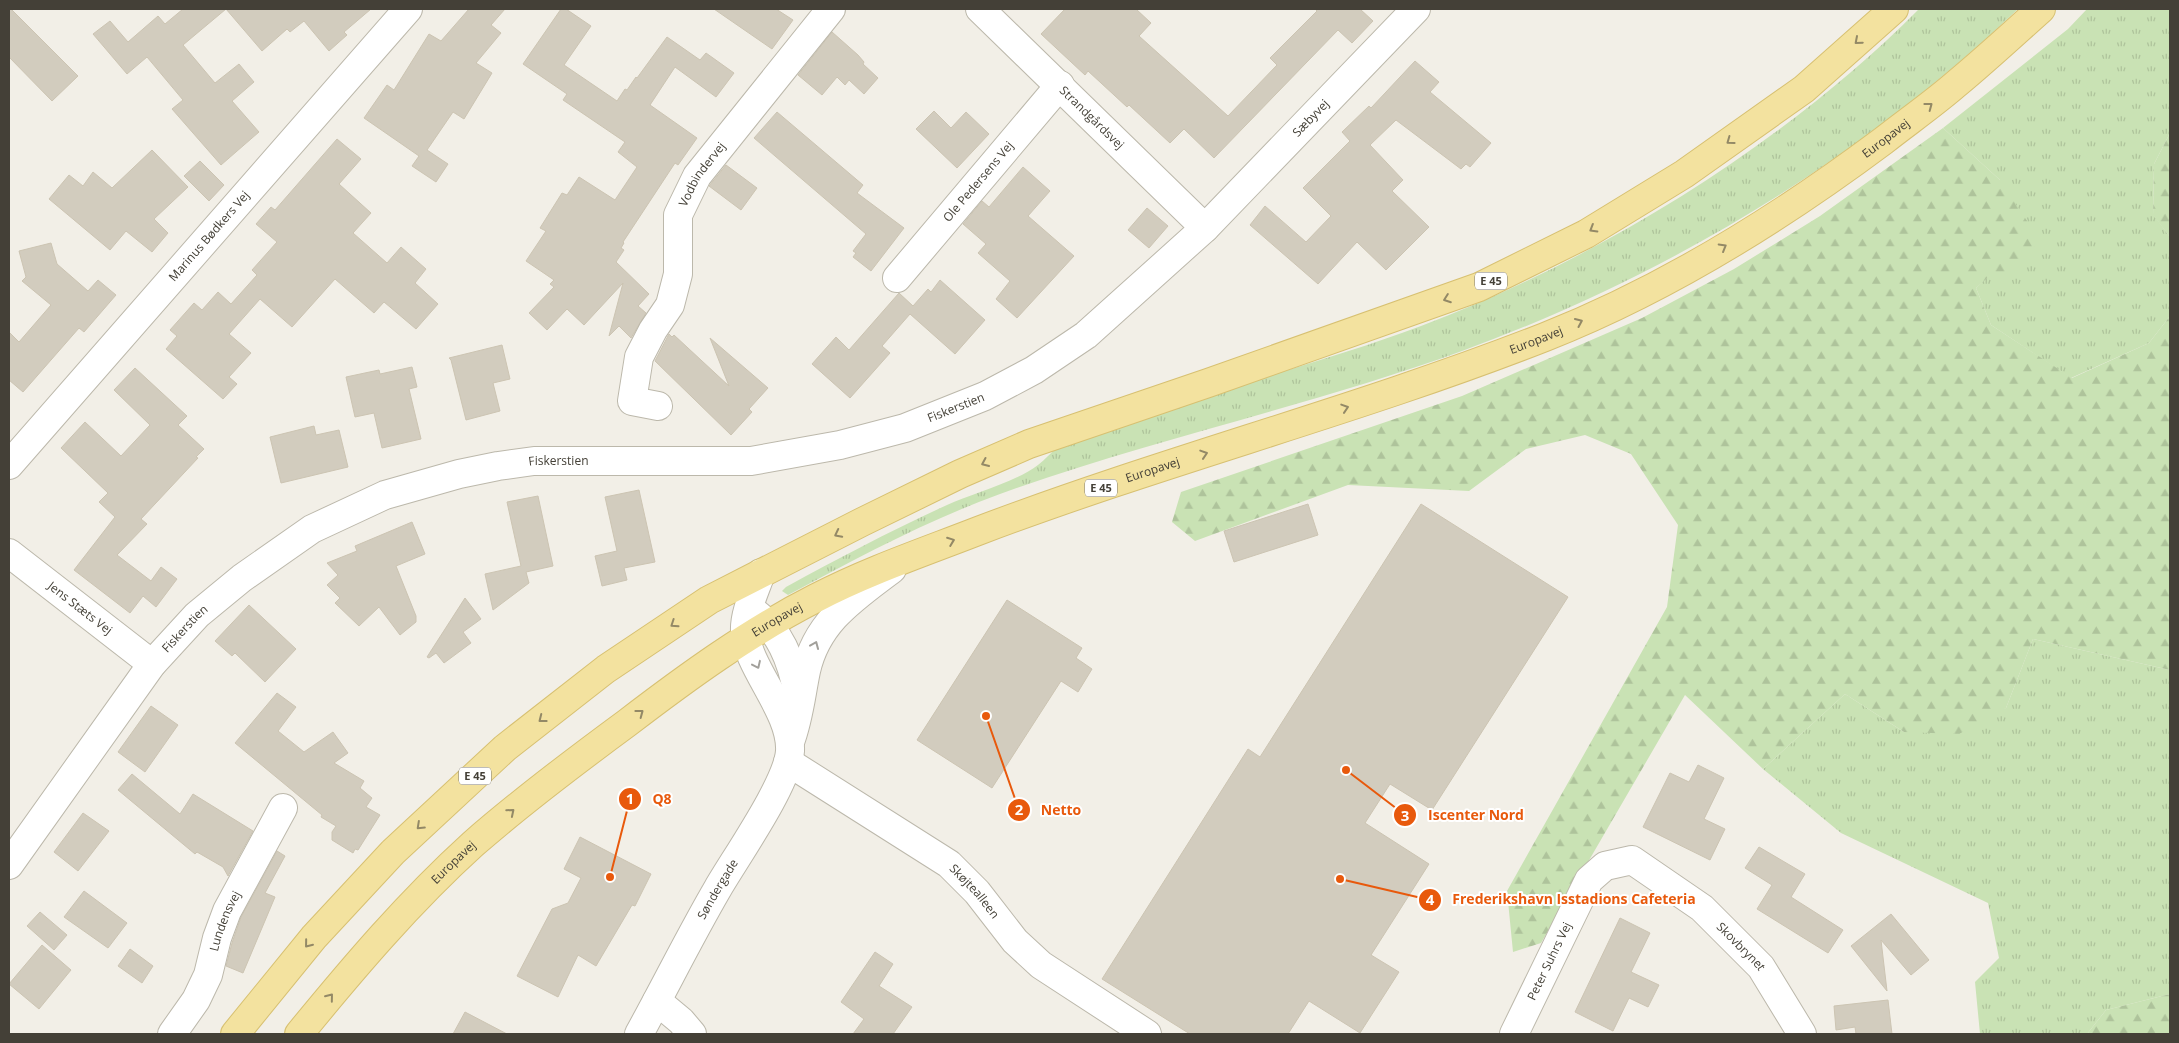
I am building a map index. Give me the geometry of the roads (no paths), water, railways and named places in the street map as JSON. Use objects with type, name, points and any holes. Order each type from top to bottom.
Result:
[{"type":"main road","name":"E 45","points":[[235,1034],[314,937],[392,852],[505,748],[606,668],[709,600],[960,474],[1029,444],[1479,287],[1586,234],[1684,174],[1804,88],[1894,9]]},
{"type":"main road","name":"Europavej","points":[[299,1034],[355,966],[434,882],[474,844],[549,781],[648,706],[746,638],[759,616],[816,598],[906,559],[1036,510],[1445,375],[1550,335],[1629,300],[1728,245],[1837,175],[1953,88],[2041,9]]},
{"type":"street","name":"Marinus Bødkers Vej","points":[[9,464],[408,9]]},
{"type":"street","name":"Vodbindervej","points":[[658,406],[632,401],[639,357],[653,330],[670,305],[678,274],[678,215],[697,176],[831,9]]},
{"type":"street","name":"Strandgårdsvej","points":[[980,9],[1205,228]]},
{"type":"street","name":"Sæbyvej","points":[[1205,228],[1404,13]]},
{"type":"street","name":"Ole Pedersens Vej","points":[[897,278],[1060,85]]},
{"type":"street","name":"Fiskerstien","points":[[9,866],[152,664],[197,615],[242,578],[312,529],[385,495],[459,474],[534,461],[751,461],[840,446],[905,428],[985,396],[1034,370],[1086,336],[1205,228]]},
{"type":"street","name":"Jens Stæts Vej","points":[[9,554],[152,664]]},
{"type":"street","name":"Søndergade","points":[[639,1034],[718,889],[769,802],[789,752],[800,709],[806,671],[815,643],[822,629],[833,616],[860,593],[906,559]]},
{"type":"street","points":[[709,600],[759,616],[761,573]]},
{"type":"street","name":"Søndergade","points":[[759,616],[789,658],[795,676],[800,709]]},
{"type":"street","points":[[746,638],[780,714],[789,752]]},
{"type":"street","name":"Skøjtealleen","points":[[789,752],[949,864],[977,892],[1015,941],[1041,966],[1147,1034]]},
{"type":"street","name":"Lundensvej","points":[[172,1034],[196,1000],[208,975],[216,938],[227,911],[284,808]]},
{"type":"street","name":"Skovbrynet","points":[[1605,866],[1632,860],[1702,908],[1761,967],[1802,1034]]},
{"type":"street","name":"Peter Suhrs Vej","points":[[1514,1034],[1589,880],[1605,866]]},
{"type":"street","points":[[657,1001],[681,1020],[692,1034]]},
{"type":"place","name":"Netto","points":[[986,716]]},
{"type":"place","name":"Iscenter Nord","points":[[1346,770]]},
{"type":"place","name":"Q8","points":[[610,877]]},
{"type":"place","name":"Frederikshavn Isstadions Cafeteria","points":[[1340,879]]}]
